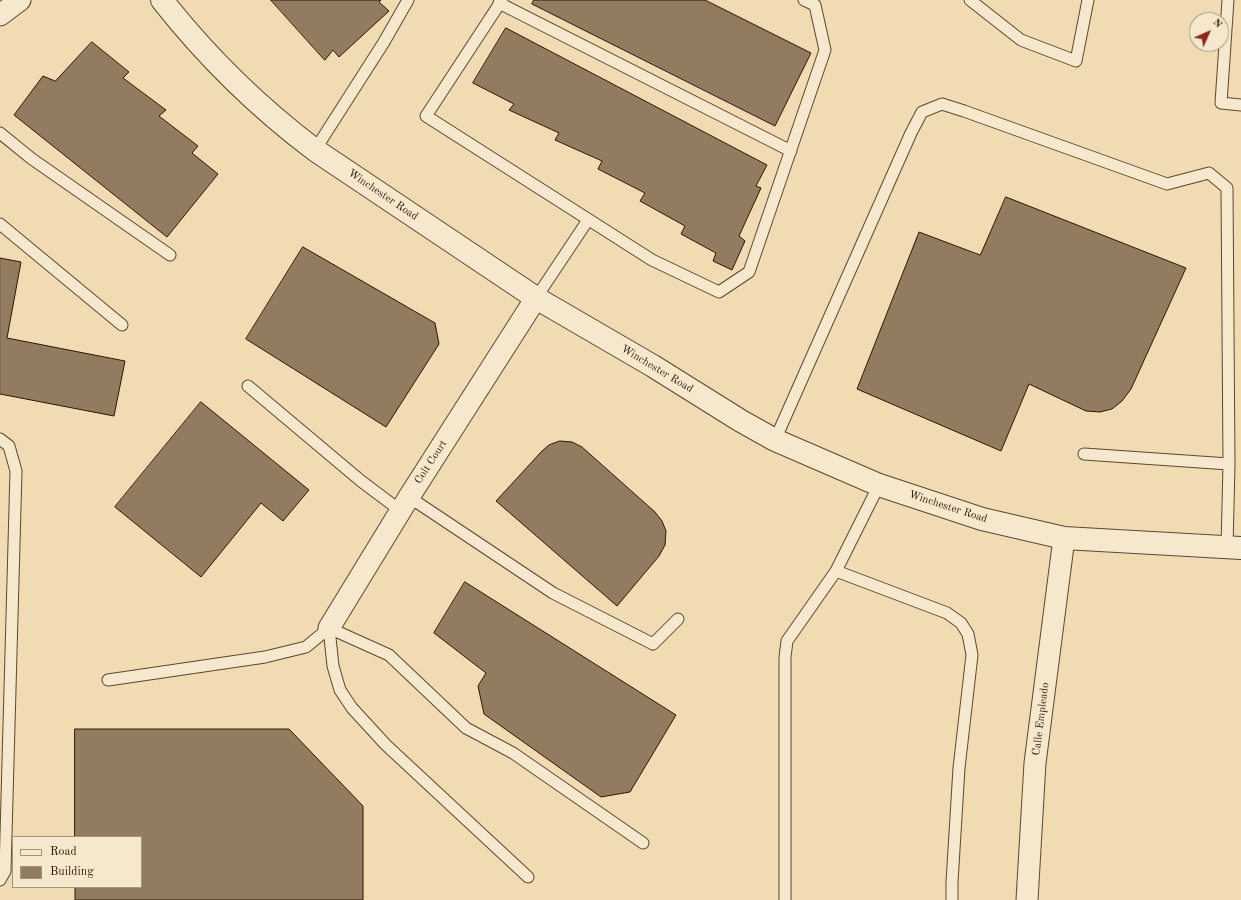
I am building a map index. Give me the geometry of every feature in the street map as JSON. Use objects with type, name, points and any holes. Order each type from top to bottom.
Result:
[{"type":"street","points":[[0,15],[20,0]]},
{"type":"street","name":"Winchester Road","points":[[162,0],[180,23],[236,82],[288,129],[315,150],[536,298],[653,366],[741,421],[775,440],[879,485],[982,519],[1064,538],[1234,548]]},
{"type":"street","name":"Colt Court","points":[[329,628],[405,504],[536,298]]},
{"type":"street","name":"Calle Empleado","points":[[1027,900],[1035,763],[1064,538]]},
{"type":"lane","points":[[315,150],[384,42],[408,0]]},
{"type":"lane","points":[[791,151],[500,2],[426,116],[652,260],[719,292],[749,272],[791,151],[825,50],[815,5],[804,0]]},
{"type":"lane","points":[[970,0],[1021,40],[1076,61],[1088,0]]},
{"type":"lane","points":[[1228,0],[1221,103],[1241,105]]},
{"type":"lane","points":[[775,440],[911,133],[922,112],[942,104],[971,113],[1167,184],[1209,174],[1227,188],[1229,464],[1234,548]]},
{"type":"lane","points":[[0,133],[32,159],[170,255]]},
{"type":"lane","points":[[536,298],[588,220]]},
{"type":"lane","points":[[0,224],[122,325]]},
{"type":"lane","points":[[248,386],[361,481],[405,504],[553,593],[653,644],[678,619]]},
{"type":"lane","points":[[0,439],[10,446],[16,471],[5,870],[0,880]]},
{"type":"lane","points":[[1084,454],[1229,464]]},
{"type":"lane","points":[[785,900],[786,642],[836,570],[879,485]]},
{"type":"lane","points":[[836,570],[947,613],[961,623],[968,634],[972,655],[959,768],[952,900]]},
{"type":"lane","points":[[108,680],[203,667],[278,654],[306,647],[329,628]]},
{"type":"lane","points":[[329,628],[389,655],[466,728],[513,753],[643,843]]},
{"type":"lane","points":[[329,628],[332,666],[340,690],[352,708],[386,746],[528,877]]},
{"type":"building","points":[[271,0],[381,0],[379,2],[389,11],[339,57],[333,50],[325,60]]},
{"type":"building","points":[[534,0],[705,0],[811,53],[775,126],[532,4]]},
{"type":"building","points":[[506,28],[767,165],[756,186],[761,188],[739,236],[745,241],[732,270],[713,261],[716,253],[681,234],[685,226],[640,201],[645,193],[598,169],[602,161],[555,140],[559,133],[509,110],[514,104],[473,83]]},
{"type":"building","points":[[92,42],[129,72],[123,78],[166,110],[159,116],[198,146],[192,153],[218,174],[167,237],[14,115],[43,76],[55,81]]},
{"type":"building","points":[[1006,197],[1186,268],[1131,389],[1122,401],[1112,409],[1100,412],[1086,411],[1029,384],[1001,451],[857,389],[919,232],[980,255]]},
{"type":"building","points":[[303,247],[435,323],[439,344],[386,427],[246,339]]},
{"type":"building","points":[[0,258],[21,262],[7,338],[125,361],[114,416],[0,394]]},
{"type":"building","points":[[201,402],[309,490],[283,521],[261,503],[201,577],[115,507]]},
{"type":"building","points":[[560,441],[572,442],[582,447],[655,512],[662,521],[666,531],[665,545],[659,556],[617,606],[496,501],[542,451],[549,445]]},
{"type":"building","points":[[465,582],[676,715],[630,792],[601,797],[484,714],[478,686],[486,673],[434,633]]},
{"type":"building","points":[[75,729],[289,729],[363,806],[363,900],[75,900],[75,888],[142,888],[142,836],[75,836]]}]
